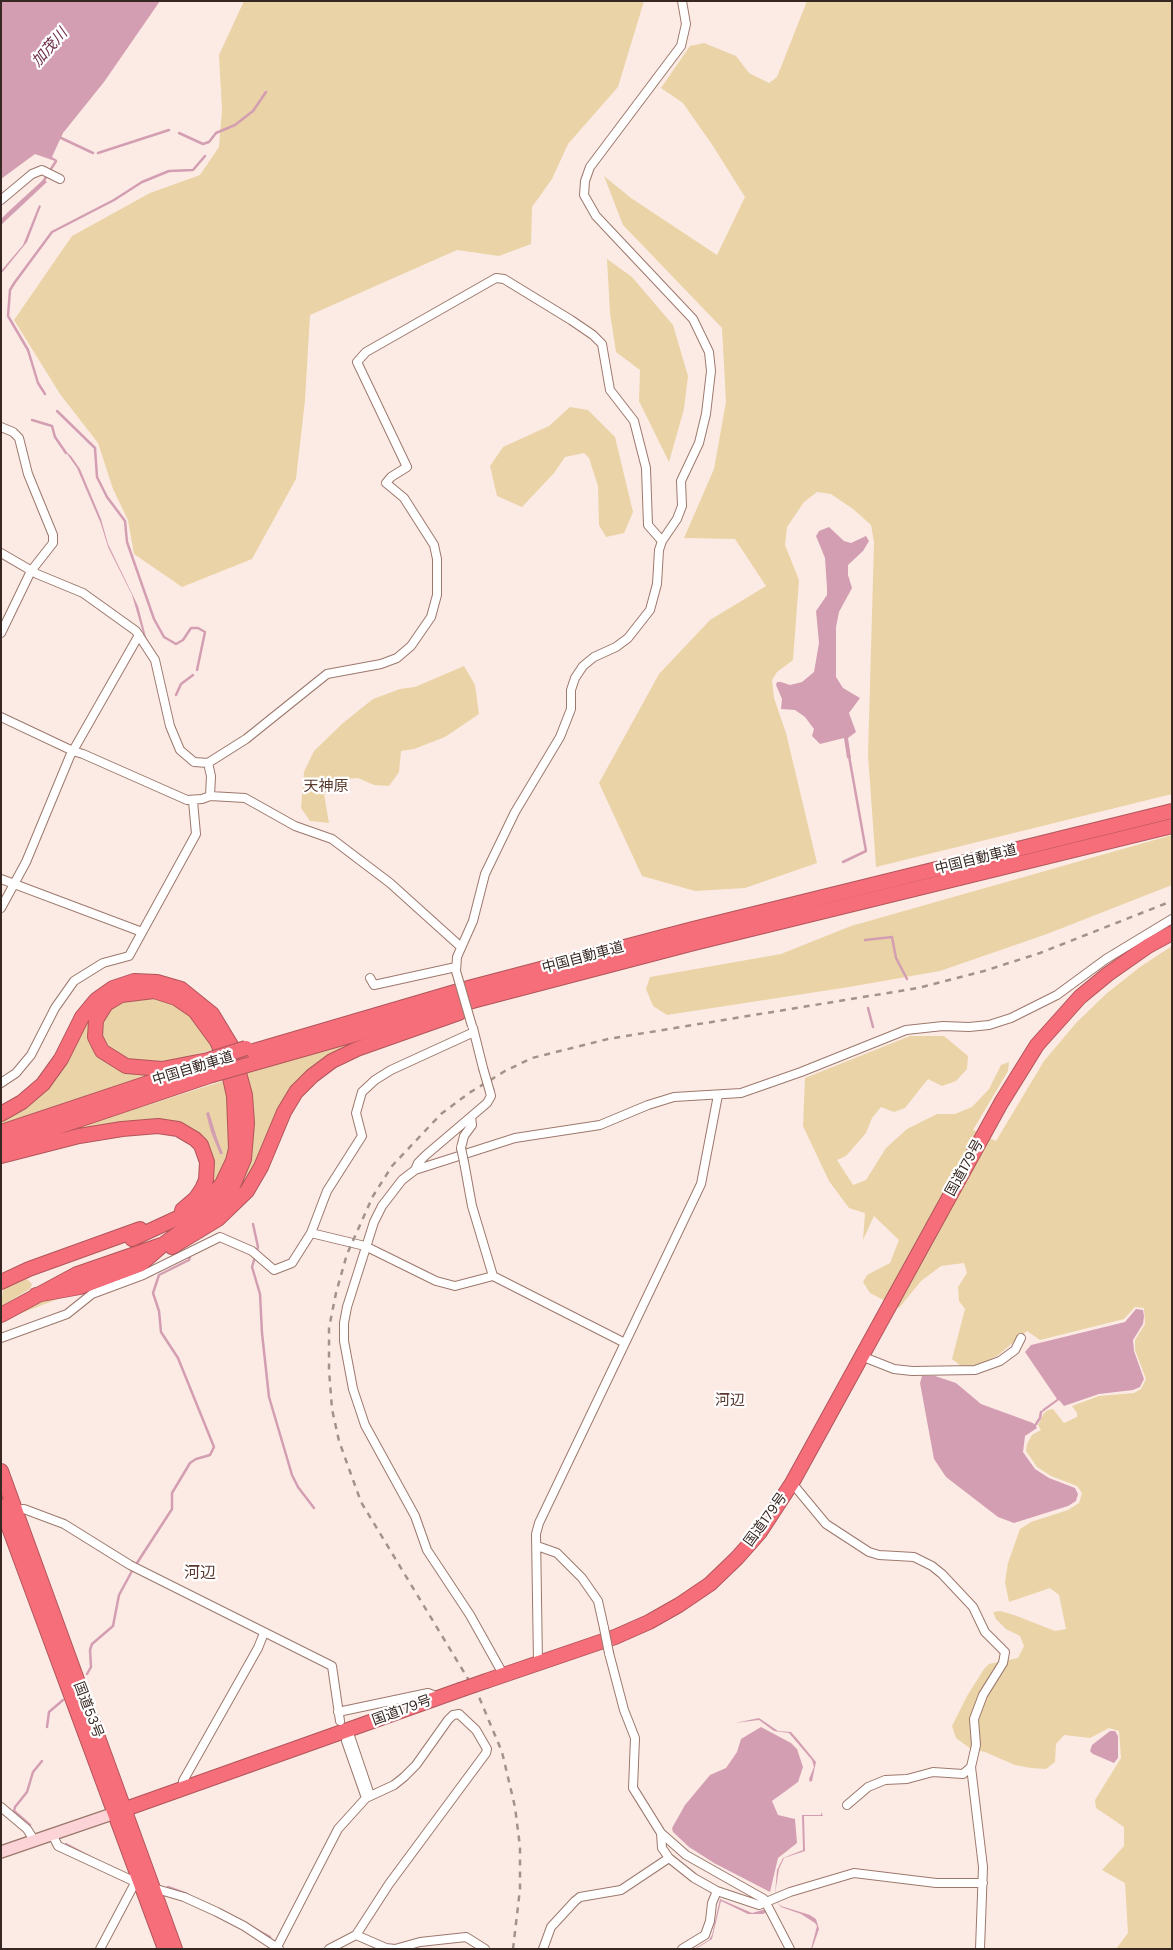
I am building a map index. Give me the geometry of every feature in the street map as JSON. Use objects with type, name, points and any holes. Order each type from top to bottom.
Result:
[{"type":"highway","name":"中国自動車道","points":[[1,1132],[372,1016],[693,929],[1172,811]]},
{"type":"highway","name":"中国自動車道","points":[[248,1055],[564,977],[704,940],[1172,826]]},
{"type":"highway","name":"国道179号","points":[[120,1811],[486,1680],[615,1637],[679,1606],[710,1584],[760,1532],[792,1483],[1000,1103],[1038,1044],[1080,997],[1140,951],[1172,933]]},
{"type":"highway","points":[[1,1283],[71,1266],[133,1242],[218,1219],[247,1191],[261,1167],[290,1102],[304,1083],[322,1068],[357,1049],[564,977]]},
{"type":"highway","points":[[1,1114],[22,1102],[43,1084],[56,1066],[82,1017],[104,993],[122,984],[145,981],[170,985],[192,996],[212,1014],[230,1042],[238,1064],[245,1095],[247,1137],[243,1164],[232,1188],[218,1205],[141,1264],[80,1286],[36,1295]]},
{"type":"highway","points":[[1,1306],[139,1257],[165,1243],[191,1225],[222,1184],[233,1161],[236,1148],[234,1096],[227,1064],[217,1041],[203,1020],[186,1004],[176,998],[154,991],[121,995],[106,1004],[96,1020],[95,1037],[97,1044],[108,1057],[126,1066],[162,1069],[209,1066]]},
{"type":"highway","name":"中国自動車道","points":[[1,1146],[209,1066]]},
{"type":"highway","points":[[1,1156],[79,1136],[122,1129],[158,1126],[178,1129],[188,1133],[201,1145],[207,1162],[206,1180],[196,1198],[187,1207],[161,1221],[29,1269],[1,1283]]},
{"type":"highway","points":[[133,1242],[161,1221],[191,1225]]},
{"type":"highway","points":[[133,1242],[165,1243]]},
{"type":"highway","points":[[141,1264],[165,1243]]},
{"type":"highway","points":[[1,1275],[29,1269],[71,1266]]},
{"type":"highway","points":[[1,1315],[36,1295],[71,1266]]},
{"type":"highway","points":[[1,1306],[40,1289],[71,1266]]},
{"type":"highway","name":"国道53号","points":[[1,1471],[5,1511],[120,1811],[166,1949]]},
{"type":"highway","name":"国道53号","points":[[144,1885],[175,1949]]},
{"type":"main road","points":[[1,1852],[120,1811]]},
{"type":"street","points":[[415,1170],[418,1163],[426,1155],[487,1103],[491,1096],[456,969],[461,947],[473,921],[485,874],[497,846],[514,812],[550,756],[568,720],[571,709],[571,690],[575,678],[583,666],[594,657],[616,647],[628,638],[650,610],[658,584],[657,559],[662,541],[677,519],[682,506],[681,480],[699,443],[704,424],[711,372],[709,352],[693,319],[596,216],[584,195],[585,181],[590,167],[681,46],[686,24],[682,1]]},
{"type":"street","points":[[1,200],[32,174],[42,170],[60,179]]},
{"type":"street","points":[[1,554],[31,571],[88,596],[139,634],[155,660],[170,726],[180,750],[194,762],[208,763],[246,739],[328,674],[381,664],[397,658],[411,646],[431,617],[437,595],[436,551],[404,498],[386,483],[391,477],[407,467],[357,362],[366,352],[496,278],[504,279],[572,320],[602,344],[610,390],[634,421],[646,468],[648,525],[662,541]]},
{"type":"street","points":[[1,427],[19,438],[28,474],[53,535],[53,543],[31,571],[1,633]]},
{"type":"street","points":[[1,908],[14,885],[72,752],[139,634]]},
{"type":"street","points":[[1,717],[72,752],[84,754],[193,801],[210,796],[245,798],[295,826],[332,839],[390,883],[461,947]]},
{"type":"street","points":[[208,763],[211,776],[210,796]]},
{"type":"street","points":[[1,1083],[16,1073],[31,1055],[55,1008],[74,981],[103,963],[129,956],[196,834],[193,801]]},
{"type":"street","points":[[1,879],[142,932]]},
{"type":"street","points":[[504,1674],[470,1615],[427,1550],[415,1516],[359,1410],[347,1360],[344,1323],[365,1246],[382,1206],[402,1180],[415,1170],[534,1134],[600,1125],[648,1104],[674,1098],[741,1093],[906,1030],[918,1027],[989,1025],[1011,1018],[1057,995],[1106,959],[1172,919]]},
{"type":"street","points":[[370,978],[374,985],[456,969]]},
{"type":"street","points":[[1,1338],[67,1314],[92,1294],[143,1275],[220,1238],[252,1252],[274,1270],[292,1263],[311,1233],[327,1192],[362,1136],[356,1113],[362,1092],[375,1080],[392,1070],[473,1029]]},
{"type":"street","points":[[538,1663],[536,1546],[539,1523],[701,1184],[718,1095]]},
{"type":"street","points":[[471,1117],[472,1125],[464,1136],[460,1148],[472,1206],[493,1276]]},
{"type":"street","points":[[311,1233],[365,1246],[436,1281],[455,1286],[493,1276],[625,1343]]},
{"type":"street","points":[[861,1356],[885,1366],[903,1370],[974,1370],[1000,1360],[1015,1350],[1022,1340],[1021,1338]]},
{"type":"street","points":[[792,1483],[826,1524],[869,1552],[879,1555],[914,1558],[932,1566],[973,1607],[985,1632],[1002,1646],[1005,1652],[1003,1664],[983,1695],[974,1719],[976,1745],[971,1767],[983,1883],[980,1949]]},
{"type":"street","points":[[5,1511],[24,1509],[64,1524],[130,1565],[332,1666],[338,1712],[368,1797]]},
{"type":"street","points":[[536,1546],[557,1553],[587,1585],[598,1601],[624,1710],[635,1738],[633,1788],[661,1833],[686,1855],[764,1898],[790,1949]]},
{"type":"street","points":[[183,1790],[183,1782],[258,1648],[264,1633]]},
{"type":"street","points":[[338,1712],[428,1692],[439,1697]]},
{"type":"street","points":[[52,1834],[58,1846],[144,1885],[184,1897],[217,1912],[244,1926],[277,1948],[329,1842],[353,1810],[368,1797],[404,1777],[416,1765],[453,1715],[459,1714],[469,1722],[487,1749],[486,1753],[389,1884],[356,1935],[329,1949]]},
{"type":"street","points":[[847,1805],[868,1787],[886,1780],[907,1779],[933,1772],[964,1774],[971,1767]]},
{"type":"street","points":[[1,1807],[27,1830],[34,1840]]},
{"type":"street","points":[[661,1833],[662,1848],[669,1858],[694,1878],[717,1891],[754,1905],[767,1903],[790,1892],[854,1873],[936,1883],[983,1883]]},
{"type":"street","points":[[543,1949],[551,1927],[575,1900],[621,1890],[669,1858]]},
{"type":"street","points":[[100,1949],[144,1885]]},
{"type":"street","points":[[682,1949],[705,1936],[710,1921],[712,1903],[717,1891]]},
{"type":"street","points":[[356,1935],[386,1948],[395,1948],[429,1940],[466,1937],[486,1949]]},
{"type":"shaded area","points":[[244,1],[644,1],[618,87],[568,144],[552,179],[532,207],[531,244],[499,256],[457,250],[310,315],[305,400],[296,479],[252,559],[182,587],[134,554],[128,520],[113,489],[98,443],[60,394],[14,320],[72,236],[150,193],[200,175],[219,147],[222,110],[219,55]]},
{"type":"shaded area","points":[[807,1],[1172,1],[1172,794],[876,867],[868,755],[874,542],[871,525],[853,509],[831,494],[817,492],[804,502],[787,527],[785,545],[799,580],[793,660],[777,672],[772,680],[774,698],[786,733],[817,863],[745,888],[695,891],[642,876],[599,783],[659,674],[710,620],[766,586],[735,539],[684,538],[714,469],[726,402],[722,328],[623,225],[604,176],[631,198],[717,255],[745,197],[683,103],[661,88],[690,46],[704,43],[736,56],[749,73],[769,83],[777,77]]},
{"type":"shaded area","points":[[607,259],[632,277],[673,325],[688,376],[684,409],[669,462],[639,401],[640,370],[616,352],[610,313]]},
{"type":"shaded area","points":[[570,407],[588,410],[615,437],[633,512],[624,533],[606,537],[599,525],[598,486],[589,458],[584,453],[565,457],[554,473],[522,507],[497,496],[490,466],[503,447],[549,426]]},
{"type":"shaded area","points":[[464,666],[475,685],[479,714],[445,737],[414,749],[401,751],[399,772],[389,786],[374,785],[358,778],[337,780],[324,794],[329,823],[310,821],[301,808],[304,772],[314,751],[343,723],[373,699],[400,689],[415,687]]},
{"type":"shaded area","points":[[1172,835],[1172,885],[1047,934],[940,971],[667,1015],[653,1006],[646,989],[650,977],[781,954],[851,926]]},
{"type":"shaded area","points":[[1172,946],[1172,1949],[1116,1949],[1128,1933],[1125,1883],[1102,1870],[1124,1846],[1124,1827],[1096,1808],[1095,1800],[1121,1758],[1119,1731],[1109,1728],[1090,1738],[1064,1735],[1056,1744],[1055,1762],[1046,1769],[1015,1765],[985,1752],[971,1749],[956,1738],[952,1726],[967,1696],[984,1669],[989,1664],[1018,1658],[1024,1646],[1020,1636],[1006,1629],[996,1619],[993,1612],[1000,1611],[1014,1615],[1055,1631],[1066,1629],[1059,1595],[1050,1588],[1009,1602],[1005,1582],[1008,1563],[1020,1529],[1031,1522],[1068,1510],[1079,1503],[1082,1493],[1077,1486],[1051,1476],[1037,1467],[1026,1451],[1027,1444],[1032,1435],[1041,1430],[1038,1425],[1044,1413],[1048,1410],[1053,1409],[1064,1423],[1077,1417],[1077,1413],[1072,1406],[1099,1396],[1134,1393],[1141,1389],[1146,1379],[1135,1350],[1135,1340],[1145,1324],[1144,1308],[1135,1307],[1124,1319],[1040,1340],[1027,1331],[997,1356],[974,1366],[961,1366],[952,1359],[965,1309],[959,1301],[958,1287],[967,1273],[964,1263],[941,1266],[921,1281],[899,1308],[870,1293],[863,1282],[867,1275],[890,1263],[899,1240],[874,1216],[863,1240],[865,1213],[849,1208],[829,1181],[803,1126],[805,1078],[910,1036],[944,1036],[968,1056],[967,1069],[956,1081],[942,1086],[928,1079],[905,1108],[894,1112],[881,1107],[872,1118],[866,1133],[846,1156],[837,1160],[853,1185],[866,1180],[886,1148],[907,1129],[937,1114],[955,1114],[972,1107],[989,1089],[1001,1065],[1009,1062],[1008,1071],[973,1130],[996,1141],[1044,1061],[1076,1023],[1106,994],[1140,967]]},
{"type":"shaded area","points":[[151,996],[168,1000],[193,1017],[215,1049],[164,1063],[133,1063],[107,1048],[101,1034],[105,1014],[111,1007],[122,1000]]},
{"type":"shaded area","points":[[95,1005],[101,1058],[114,1068],[126,1073],[149,1075],[1,1124],[1,1118],[17,1110]]},
{"type":"shaded area","points":[[384,1035],[316,1067],[246,1186],[227,1201],[245,1074],[356,1041]]},
{"type":"shaded area","points":[[226,1080],[231,1138],[228,1158],[225,1168],[209,1192],[212,1166],[182,1126],[14,1148]]},
{"type":"shaded area","points":[[27,1279],[32,1284],[30,1289],[1,1306],[3,1289]]},
{"type":"shaded area","points":[[59,1297],[58,1299],[11,1317],[32,1301]]},
{"type":"water","name":"加茂川","points":[[1,1],[160,1],[104,82],[63,133],[52,157],[57,160],[56,164],[55,161],[35,154],[1,179]]},
{"type":"water","points":[[44,179],[47,182],[1,225],[1,219]]},
{"type":"water","points":[[39,205],[41,206],[27,242],[1,274],[1,271],[23,245]]},
{"type":"water","points":[[65,451],[80,469],[101,519],[108,544],[138,606],[146,637],[158,657],[141,633],[76,586],[65,581],[76,585],[91,594],[143,633],[132,595],[108,547],[101,524],[77,468]]},
{"type":"water","points":[[829,527],[844,541],[851,543],[866,536],[869,541],[863,551],[848,565],[848,575],[852,588],[839,612],[836,627],[836,677],[843,688],[860,698],[849,713],[856,732],[848,738],[851,758],[847,758],[844,738],[820,744],[812,736],[814,729],[805,717],[795,710],[781,709],[782,699],[776,685],[777,682],[790,685],[802,682],[814,672],[819,643],[816,611],[827,595],[825,558],[816,536],[819,531]]},
{"type":"water","points":[[209,1112],[223,1154],[220,1154],[211,1132],[206,1113]]},
{"type":"water","points":[[1136,1309],[1143,1310],[1144,1316],[1143,1324],[1133,1340],[1134,1351],[1144,1379],[1140,1387],[1133,1390],[1099,1394],[1064,1406],[1059,1400],[1040,1414],[1043,1409],[1057,1399],[1025,1352],[1031,1345],[1125,1322]]},
{"type":"water","points":[[922,1376],[935,1376],[956,1383],[981,1404],[1033,1423],[1037,1428],[1025,1436],[1023,1452],[1035,1469],[1049,1478],[1075,1488],[1078,1494],[1076,1501],[1068,1506],[1014,1523],[998,1517],[946,1477],[934,1459],[920,1383]]},
{"type":"water","points":[[759,1718],[778,1731],[791,1732],[798,1740],[816,1762],[812,1781],[810,1782],[809,1779],[814,1767],[812,1760],[789,1733],[774,1731],[759,1720],[735,1723]]},
{"type":"water","points":[[761,1727],[791,1743],[797,1749],[803,1767],[798,1782],[772,1801],[778,1815],[795,1819],[797,1843],[778,1858],[770,1892],[714,1863],[689,1847],[673,1832],[672,1828],[685,1805],[710,1775],[726,1768],[737,1752],[741,1739]]},
{"type":"water","points":[[1110,1731],[1115,1731],[1118,1736],[1118,1758],[1114,1763],[1090,1751],[1092,1745]]},
{"type":"water","points":[[821,1812],[823,1816],[804,1816],[805,1851],[784,1858],[779,1869],[775,1894],[777,1870],[783,1858],[803,1850],[802,1815],[821,1815]]},
{"type":"water","points":[[720,1899],[752,1913],[766,1909],[769,1911],[763,1914],[748,1914],[721,1901],[712,1939],[694,1949],[709,1940],[712,1935]]},
{"type":"water","points":[[776,1901],[781,1906],[810,1915],[816,1919],[819,1929],[812,1949],[817,1926],[815,1923],[801,1914],[781,1907]]},
{"type":"waterway","points":[[179,133],[203,144],[209,142],[216,133],[235,125],[253,111],[266,92]]},
{"type":"waterway","points":[[98,153],[169,130]]},
{"type":"waterway","points":[[59,137],[93,153]]},
{"type":"waterway","points":[[45,394],[38,383],[28,350],[8,316],[10,290],[15,282],[52,232],[114,200],[142,182],[169,171],[193,170],[205,156]]},
{"type":"waterway","points":[[43,182],[56,161]]},
{"type":"waterway","points":[[57,411],[95,448],[97,477],[107,497],[125,521],[127,542],[154,619],[164,637],[176,644],[183,640],[191,628],[198,628],[205,632],[197,670]]},
{"type":"waterway","points":[[32,420],[52,426],[55,437],[66,453]]},
{"type":"waterway","points":[[176,695],[181,684],[193,675]]},
{"type":"waterway","points":[[843,862],[866,851],[849,756]]},
{"type":"waterway","points":[[865,940],[892,937],[896,958],[907,979]]},
{"type":"waterway","points":[[868,1008],[873,1027]]},
{"type":"waterway","points":[[253,1224],[258,1247],[252,1267],[260,1294],[269,1397],[292,1475],[298,1487],[314,1508]]},
{"type":"waterway","points":[[137,1563],[172,1509],[172,1493],[190,1463],[210,1455],[214,1447],[178,1358],[161,1332],[159,1311],[153,1293],[159,1275],[189,1260],[190,1257]]},
{"type":"waterway","points":[[1034,1427],[1040,1418],[1041,1412]]},
{"type":"waterway","points":[[87,1674],[91,1667],[90,1650],[92,1644],[113,1626],[119,1595],[132,1571]]},
{"type":"waterway","points":[[47,1727],[49,1712],[63,1700]]},
{"type":"waterway","points":[[30,1825],[14,1811],[27,1792],[33,1772],[42,1761]]},
{"type":"waterway","points":[[66,1844],[98,1861]]},
{"type":"waterway","points":[[168,1887],[187,1894]]},
{"type":"waterway","points":[[248,1925],[270,1937]]},
{"type":"railway","points":[[513,1949],[520,1889],[520,1847],[515,1807],[502,1752],[479,1697],[361,1502],[339,1441],[332,1409],[329,1370],[329,1328],[347,1254],[373,1196],[392,1166],[441,1114],[469,1093],[505,1071],[532,1058],[608,1039],[918,988],[984,971],[1040,953],[1172,901]]},
{"type":"district","name":"天神原","points":[[326,787]]},
{"type":"district","name":"河辺","points":[[730,1401]]},
{"type":"district","name":"河辺","points":[[200,1574]]}]
